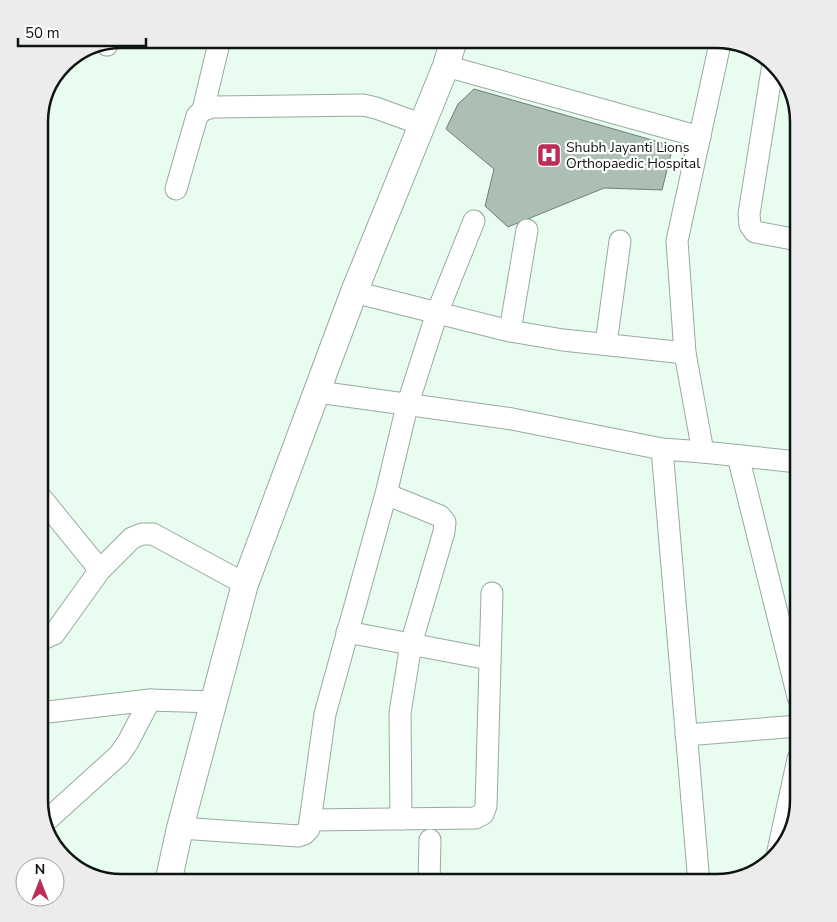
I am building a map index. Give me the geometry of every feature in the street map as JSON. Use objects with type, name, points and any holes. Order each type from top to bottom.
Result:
[{"type":"main road","points":[[170,874],[180,828],[245,584],[354,292],[423,125],[451,48]]},
{"type":"street","points":[[203,110],[218,48]]},
{"type":"street","points":[[703,452],[684,353],[676,241],[719,48]]},
{"type":"street","points":[[446,66],[700,137]]},
{"type":"street","points":[[772,74],[749,214],[750,225],[755,232],[790,239]]},
{"type":"street","points":[[176,189],[197,116],[203,110],[214,107],[363,105],[423,125]]},
{"type":"street","points":[[180,828],[298,836],[304,834],[309,829],[324,714],[386,494],[407,406],[437,313],[474,221]]},
{"type":"street","points":[[510,331],[527,230]]},
{"type":"street","points":[[606,344],[620,241]]},
{"type":"street","points":[[354,292],[510,331],[563,340],[684,353]]},
{"type":"street","points":[[318,392],[407,406],[512,419],[662,449],[790,461]]},
{"type":"street","points":[[662,449],[698,874]]},
{"type":"street","points":[[738,456],[790,665]]},
{"type":"street","points":[[386,494],[440,516],[445,522],[444,532],[410,644],[400,714],[401,819]]},
{"type":"street","points":[[48,506],[100,570]]},
{"type":"street","points":[[48,637],[54,634],[100,570],[132,538],[142,534],[152,534],[245,584]]},
{"type":"street","points":[[310,820],[475,818],[483,814],[486,806],[492,593]]},
{"type":"street","points":[[347,632],[489,659]]},
{"type":"street","points":[[48,711],[150,700],[214,702]]},
{"type":"street","points":[[50,818],[119,755],[150,700]]},
{"type":"street","points":[[686,735],[790,727]]},
{"type":"street","points":[[782,833],[790,796]]},
{"type":"street","points":[[429,874],[430,840]]},
{"type":"building","points":[[474,89],[673,146],[662,190],[604,188],[508,227],[485,206],[494,169],[446,129],[458,104]]},
{"type":"place","name":"Shubh Jayanti Lions Orthopaedic Hospital","points":[[549,155]]}]
